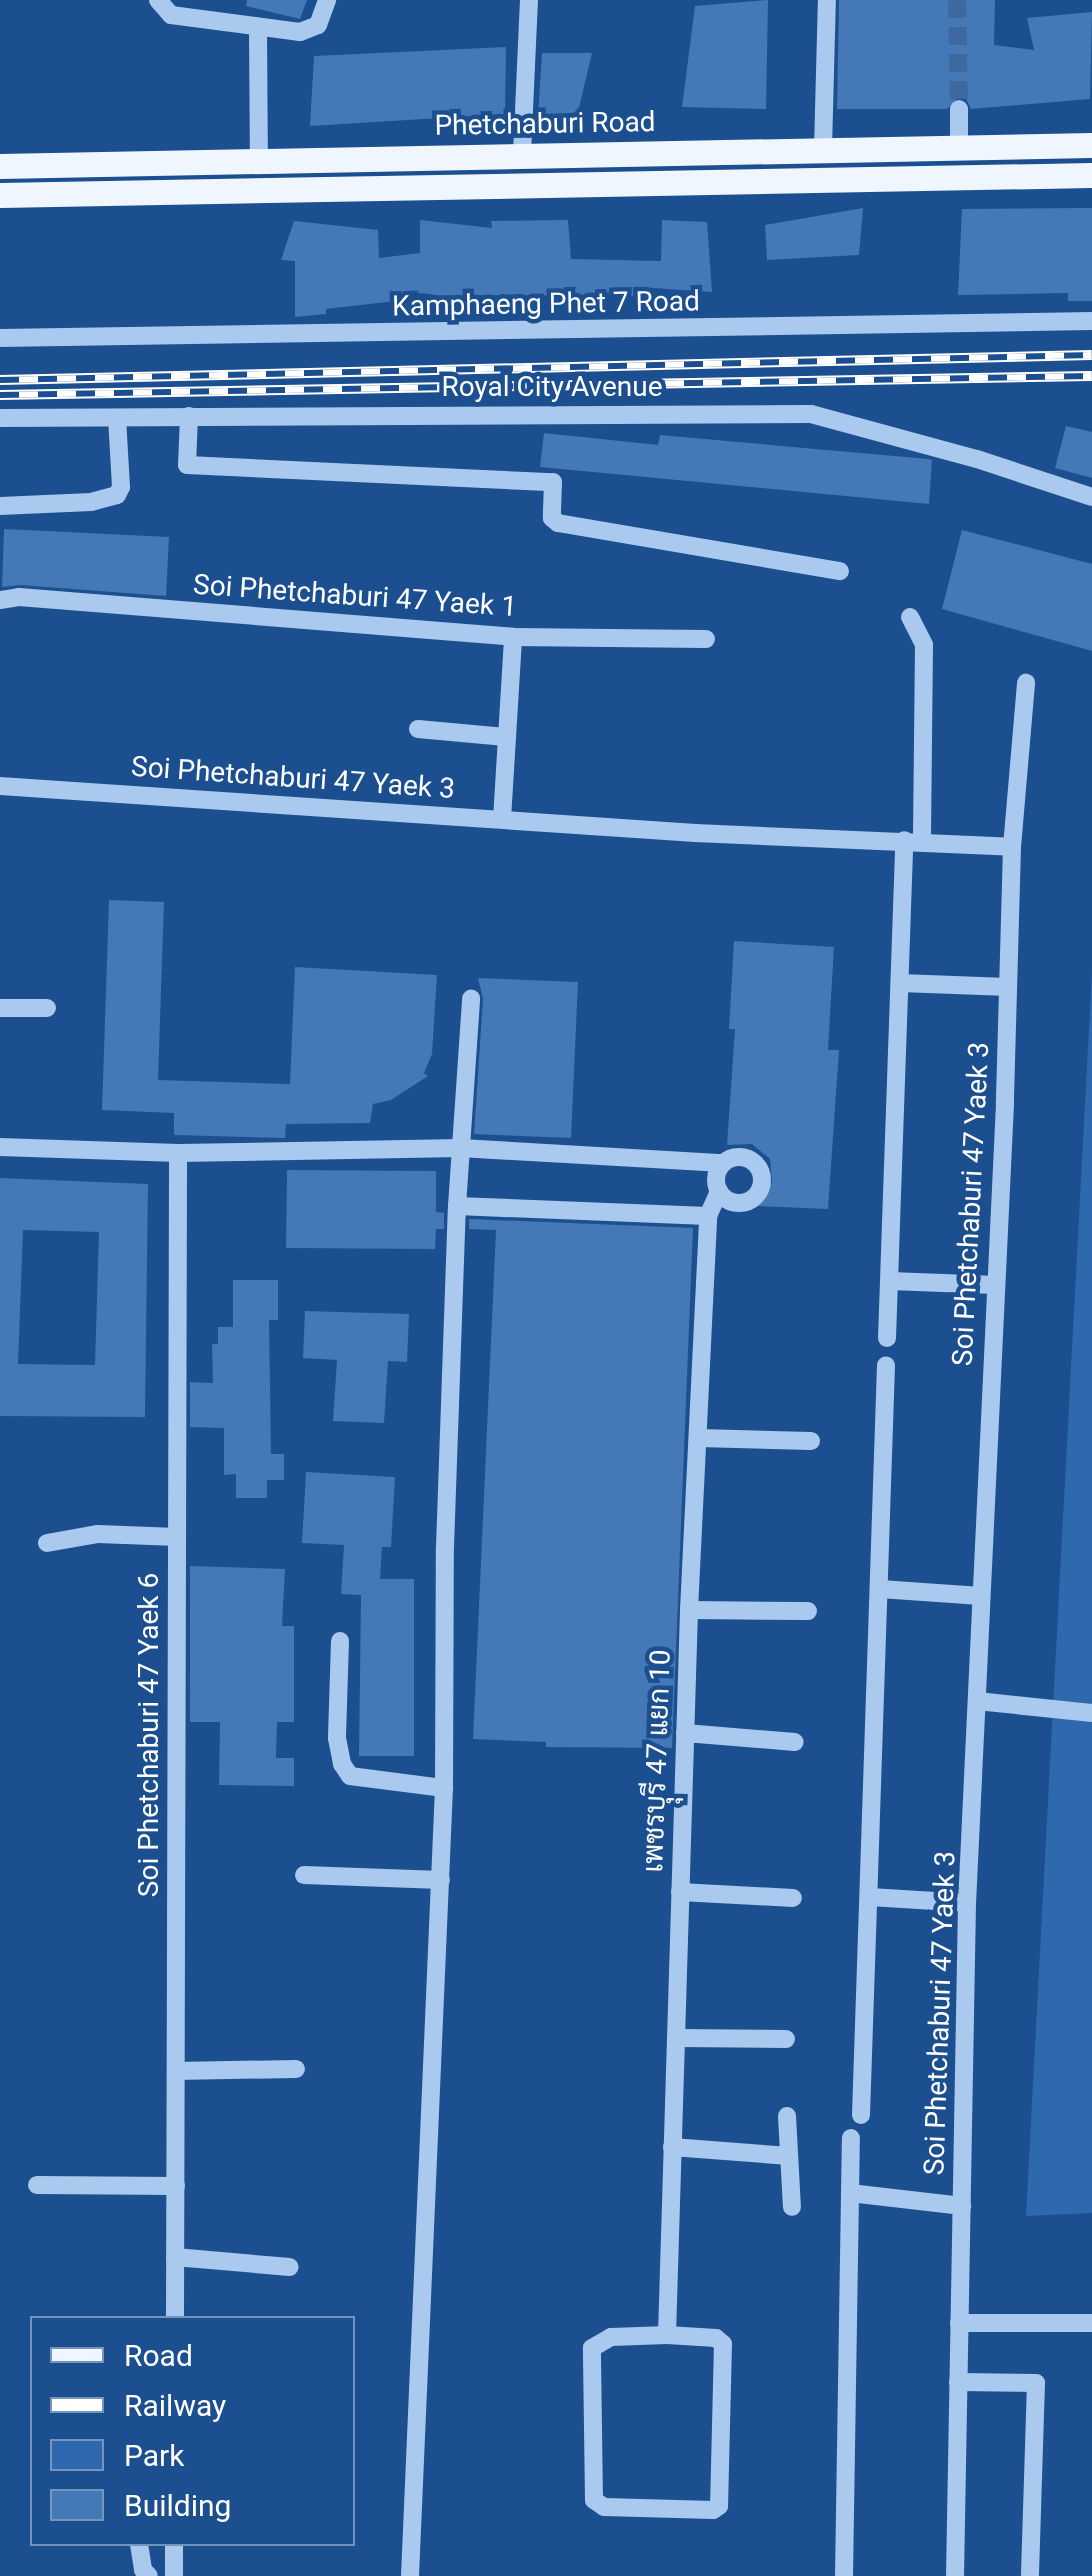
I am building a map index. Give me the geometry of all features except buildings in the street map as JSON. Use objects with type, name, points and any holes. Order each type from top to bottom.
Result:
[{"type":"main road","name":"Phetchaburi Road","points":[[0,166],[1092,145]]},
{"type":"main road","points":[[967,147],[973,176]]},
{"type":"main road","points":[[0,194],[1092,175]]},
{"type":"street","points":[[158,0],[171,15],[300,32],[318,26],[327,0]]},
{"type":"street","points":[[522,154],[529,0]]},
{"type":"street","points":[[822,149],[827,0]]},
{"type":"street","points":[[258,29],[259,160]]},
{"type":"street","points":[[959,109],[967,147]]},
{"type":"street","name":"Kamphaeng Phet 7 Road","points":[[0,338],[1092,321]]},
{"type":"street","name":"Royal City Avenue","points":[[0,418],[810,414],[977,459],[1092,497]]},
{"type":"street","points":[[188,416],[187,465],[553,482],[552,518],[558,523],[840,571]]},
{"type":"street","points":[[0,506],[92,502],[117,495],[121,487],[118,418]]},
{"type":"street","name":"Soi Phetchaburi 47 Yaek 1","points":[[0,600],[18,598],[513,637],[706,639]]},
{"type":"street","points":[[887,1338],[900,982],[924,645],[910,617]]},
{"type":"street","points":[[502,819],[513,637]]},
{"type":"street","points":[[1012,847],[1026,682]]},
{"type":"street","points":[[418,729],[506,738]]},
{"type":"street","name":"Soi Phetchaburi 47 Yaek 3","points":[[0,786],[696,833],[1012,847],[967,1903],[955,2576]]},
{"type":"street","points":[[900,982],[1008,987]]},
{"type":"street","points":[[410,2576],[444,1788],[445,1547],[460,1148],[471,998]]},
{"type":"street","points":[[0,1008],[47,1008]]},
{"type":"street","points":[[0,1147],[178,1152],[460,1148],[723,1163],[745,1157],[758,1166],[763,1180],[758,1194],[745,1202],[730,1201],[719,1191],[716,1176],[723,1163]]},
{"type":"street","name":"Soi Phetchaburi 47 Yaek 6","points":[[175,2316],[178,1152]]},
{"type":"street","name":"เพชรบุุรี 47 แยก 10","points":[[667,2335],[689,1610],[708,1216],[719,1191]]},
{"type":"street","points":[[458,1206],[708,1216]]},
{"type":"street","points":[[890,1281],[996,1286]]},
{"type":"street","points":[[861,2114],[886,1365]]},
{"type":"street","points":[[699,1438],[812,1441]]},
{"type":"street","points":[[47,1543],[98,1534],[177,1537]]},
{"type":"street","points":[[880,1590],[981,1596]]},
{"type":"street","points":[[689,1610],[808,1611]]},
{"type":"street","points":[[340,1641],[337,1738],[342,1764],[350,1776],[444,1788]]},
{"type":"street","points":[[977,1701],[1092,1713]]},
{"type":"street","points":[[685,1733],[795,1742]]},
{"type":"street","points":[[304,1875],[440,1880]]},
{"type":"street","points":[[680,1892],[793,1898]]},
{"type":"street","points":[[870,1897],[967,1903]]},
{"type":"street","points":[[676,2038],[786,2039]]},
{"type":"street","points":[[176,2071],[296,2069]]},
{"type":"street","points":[[787,2116],[792,2207]]},
{"type":"street","points":[[844,2576],[850,2138]]},
{"type":"street","points":[[672,2147],[789,2156]]},
{"type":"street","points":[[37,2185],[176,2186]]},
{"type":"street","points":[[850,2193],[962,2206]]},
{"type":"street","points":[[176,2257],[290,2267]]},
{"type":"street","points":[[960,2323],[1092,2323]]},
{"type":"street","points":[[667,2335],[716,2338],[723,2344],[719,2506],[713,2510],[604,2507],[594,2500],[592,2348],[611,2337],[667,2335]]},
{"type":"street","points":[[958,2382],[1036,2383],[1030,2576]]},
{"type":"street","points":[[139,2546],[143,2570],[149,2576]]},
{"type":"street","points":[[174,2546],[174,2576]]},
{"type":"green space","points":[[1092,972],[1092,2213],[1026,2216]]},
{"type":"tunnel","points":[[957,0],[959,109]]},
{"type":"railway","points":[[0,380],[1092,355]]},
{"type":"railway","points":[[0,395],[1092,376]]}]
